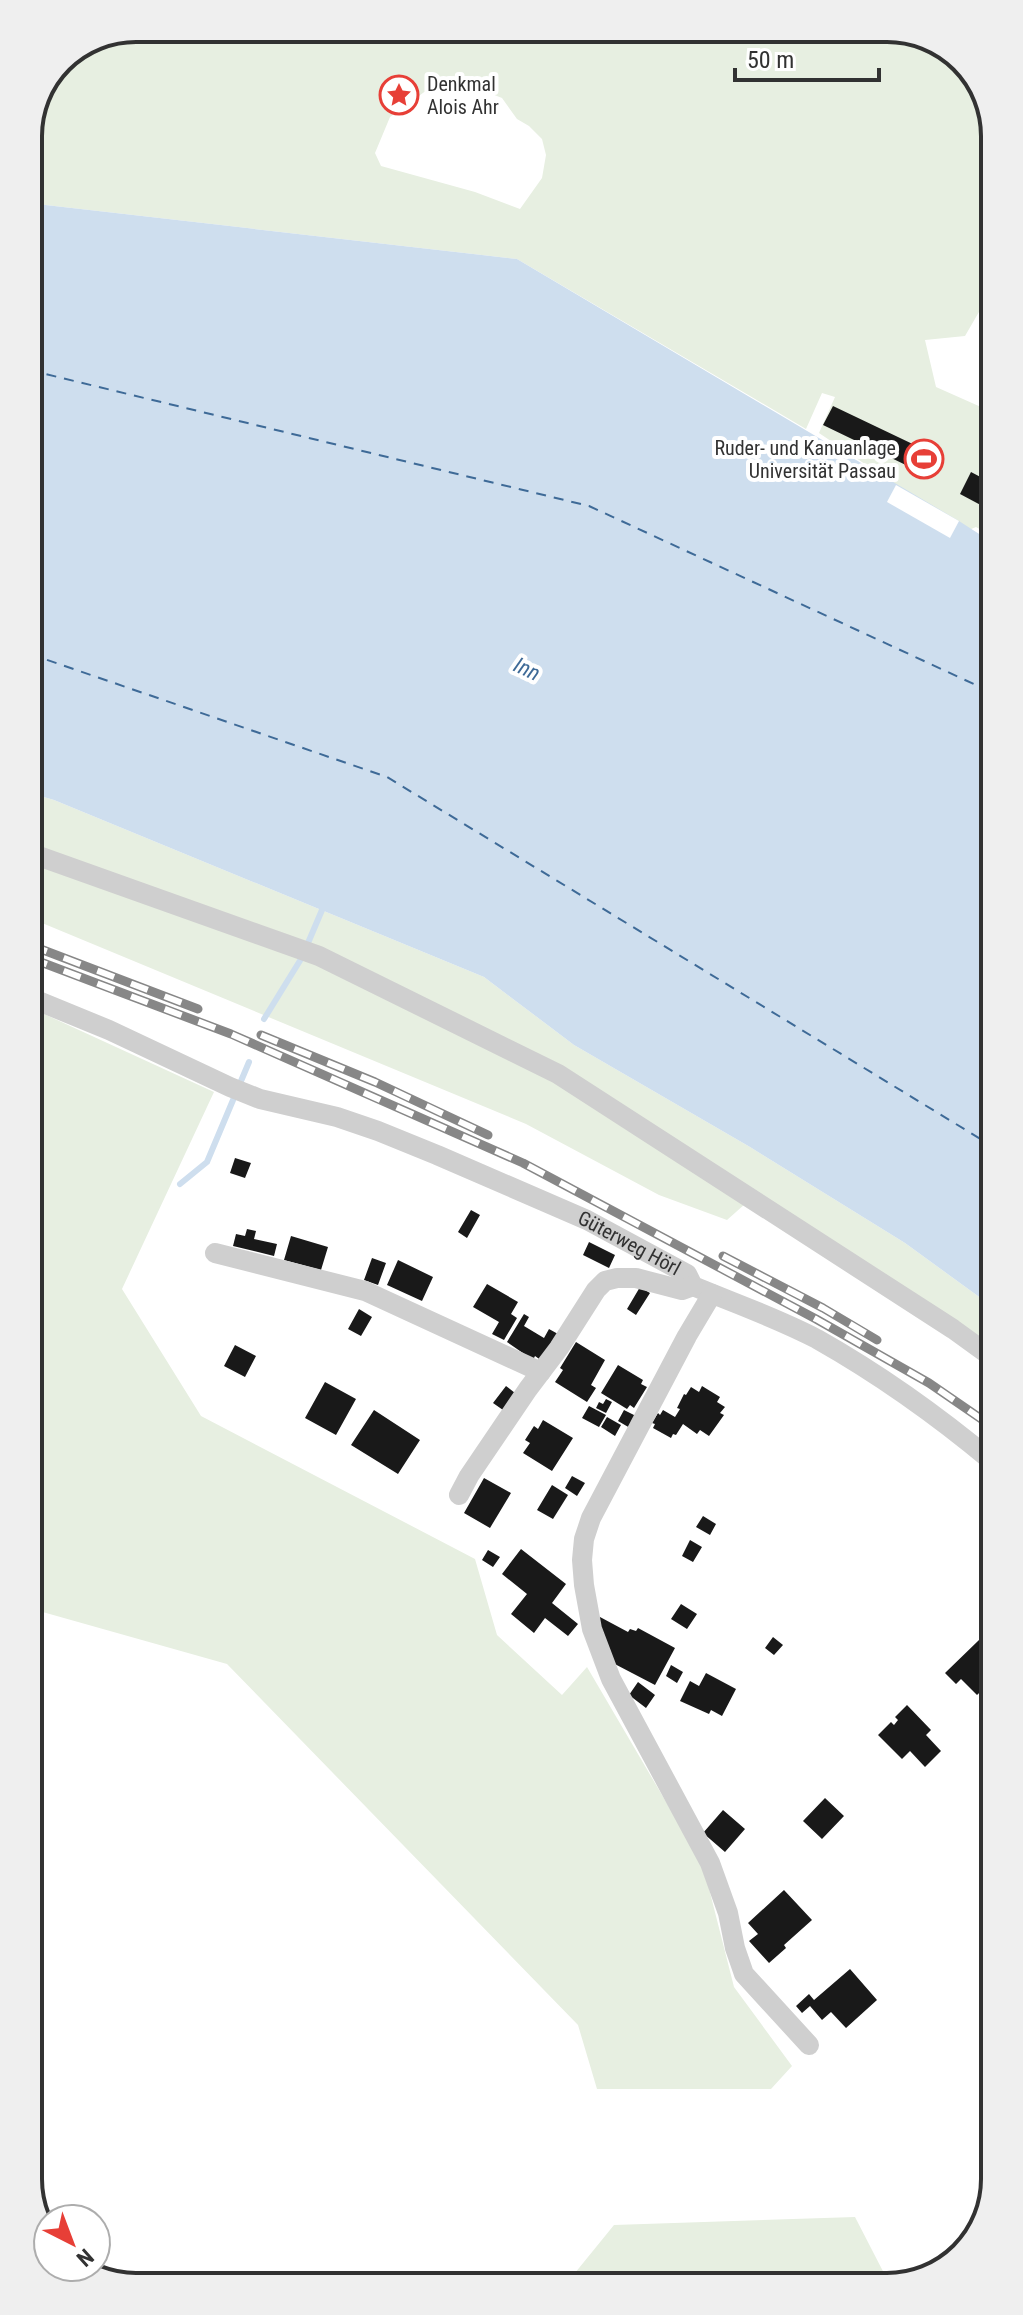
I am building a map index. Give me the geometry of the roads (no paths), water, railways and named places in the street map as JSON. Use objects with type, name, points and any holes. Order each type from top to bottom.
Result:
[{"type":"street","points":[[42,857],[319,956],[558,1074],[981,1349]]},
{"type":"street","name":"Güterweg Hörl","points":[[42,1003],[260,1099],[351,1121],[587,1220],[687,1274],[702,1290],[763,1313],[817,1340],[894,1388],[981,1452]]},
{"type":"street","points":[[215,1253],[365,1291],[541,1372]]},
{"type":"street","points":[[459,1495],[469,1476],[605,1281],[636,1278],[682,1290],[702,1290],[687,1336],[591,1518],[584,1539],[584,1585],[592,1629],[611,1679],[710,1863],[728,1913],[744,1974],[809,2045]]},
{"type":"water","name":"Inn","points":[[42,205],[517,259],[981,535],[981,1298],[905,1243],[750,1147],[574,1045],[484,977],[42,796]]},
{"type":"waterway","points":[[308,943],[322,910]]},
{"type":"waterway","points":[[264,1019],[301,959]]},
{"type":"waterway","points":[[180,1184],[207,1162],[249,1062]]},
{"type":"railway","points":[[42,950],[198,1009]]},
{"type":"railway","points":[[42,963],[231,1034],[523,1163],[816,1319],[929,1383],[981,1419]]},
{"type":"railway","points":[[261,1035],[375,1082],[488,1135]]},
{"type":"railway","points":[[723,1256],[877,1340]]},
{"type":"place","name":"Denkmal Alois Ahr","points":[[399,95]]},
{"type":"place","name":"Ruder- und Kanuanlage Universität Passau","points":[[924,459]]}]
